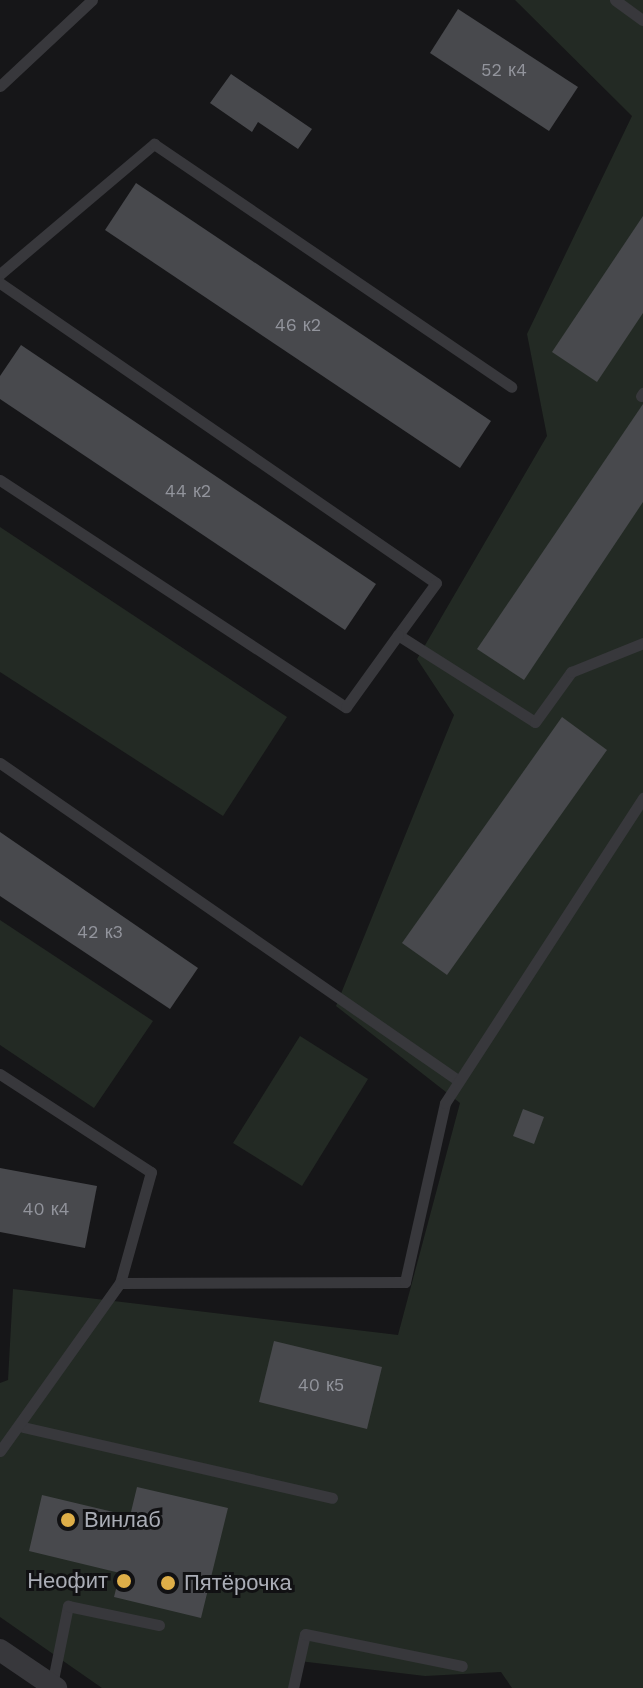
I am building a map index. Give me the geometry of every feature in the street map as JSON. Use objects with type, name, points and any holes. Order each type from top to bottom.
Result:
[{"type":"street","points":[[0,1650],[54,1687]]},
{"type":"lane","points":[[0,86],[92,0]]},
{"type":"lane","points":[[615,0],[643,20]]},
{"type":"lane","points":[[0,274],[154,144],[511,387]]},
{"type":"lane","points":[[0,283],[436,583],[346,707],[0,480]]},
{"type":"lane","points":[[398,635],[535,722],[571,672],[643,643]]},
{"type":"lane","points":[[0,763],[459,1081]]},
{"type":"lane","points":[[120,1283],[405,1282],[445,1103],[643,798]]},
{"type":"lane","points":[[0,1074],[151,1172],[120,1283],[23,1427],[0,1451]]},
{"type":"lane","points":[[23,1427],[332,1498]]},
{"type":"lane","points":[[54,1687],[68,1606],[159,1625]]},
{"type":"lane","points":[[293,1688],[305,1634],[462,1666]]},
{"type":"shaded area","points":[[515,0],[643,0],[643,1688],[512,1688],[501,1672],[425,1676],[299,1661],[297,1688],[102,1688],[0,1617],[0,1383],[8,1380],[13,1289],[398,1335],[460,1103],[336,1006],[454,715],[417,659],[547,436],[527,334],[632,116]]},
{"type":"shaded area","points":[[0,527],[287,717],[223,816],[0,672]]},
{"type":"shaded area","points":[[0,920],[153,1021],[94,1108],[0,1045]]},
{"type":"shaded area","points":[[300,1036],[368,1079],[302,1186],[233,1143]]},
{"type":"building","points":[[458,9],[578,87],[549,131],[430,53]]},
{"type":"building","points":[[231,74],[312,129],[298,149],[258,122],[252,132],[210,103]]},
{"type":"building","points":[[136,183],[491,421],[460,468],[105,230]]},
{"type":"building","points":[[643,216],[643,313],[597,382],[552,352]]},
{"type":"building","points":[[21,345],[376,584],[345,630],[0,399],[0,376]]},
{"type":"building","points":[[643,404],[643,502],[524,680],[477,649]]},
{"type":"building","points":[[562,717],[607,750],[447,975],[402,943]]},
{"type":"building","points":[[0,832],[198,968],[170,1009],[0,896]]},
{"type":"building","points":[[523,1109],[544,1117],[534,1144],[513,1136]]},
{"type":"building","points":[[0,1168],[97,1186],[85,1248],[0,1232]]},
{"type":"building","points":[[274,1341],[382,1367],[367,1429],[259,1402]]},
{"type":"building","points":[[137,1487],[228,1508],[201,1618],[114,1597],[120,1573],[29,1551],[42,1495],[130,1516]]},
{"type":"place","name":"Винлаб","points":[[68,1520]]},
{"type":"place","name":"Неофит","points":[[124,1581]]},
{"type":"place","name":"Пятёрочка","points":[[168,1583]]}]
